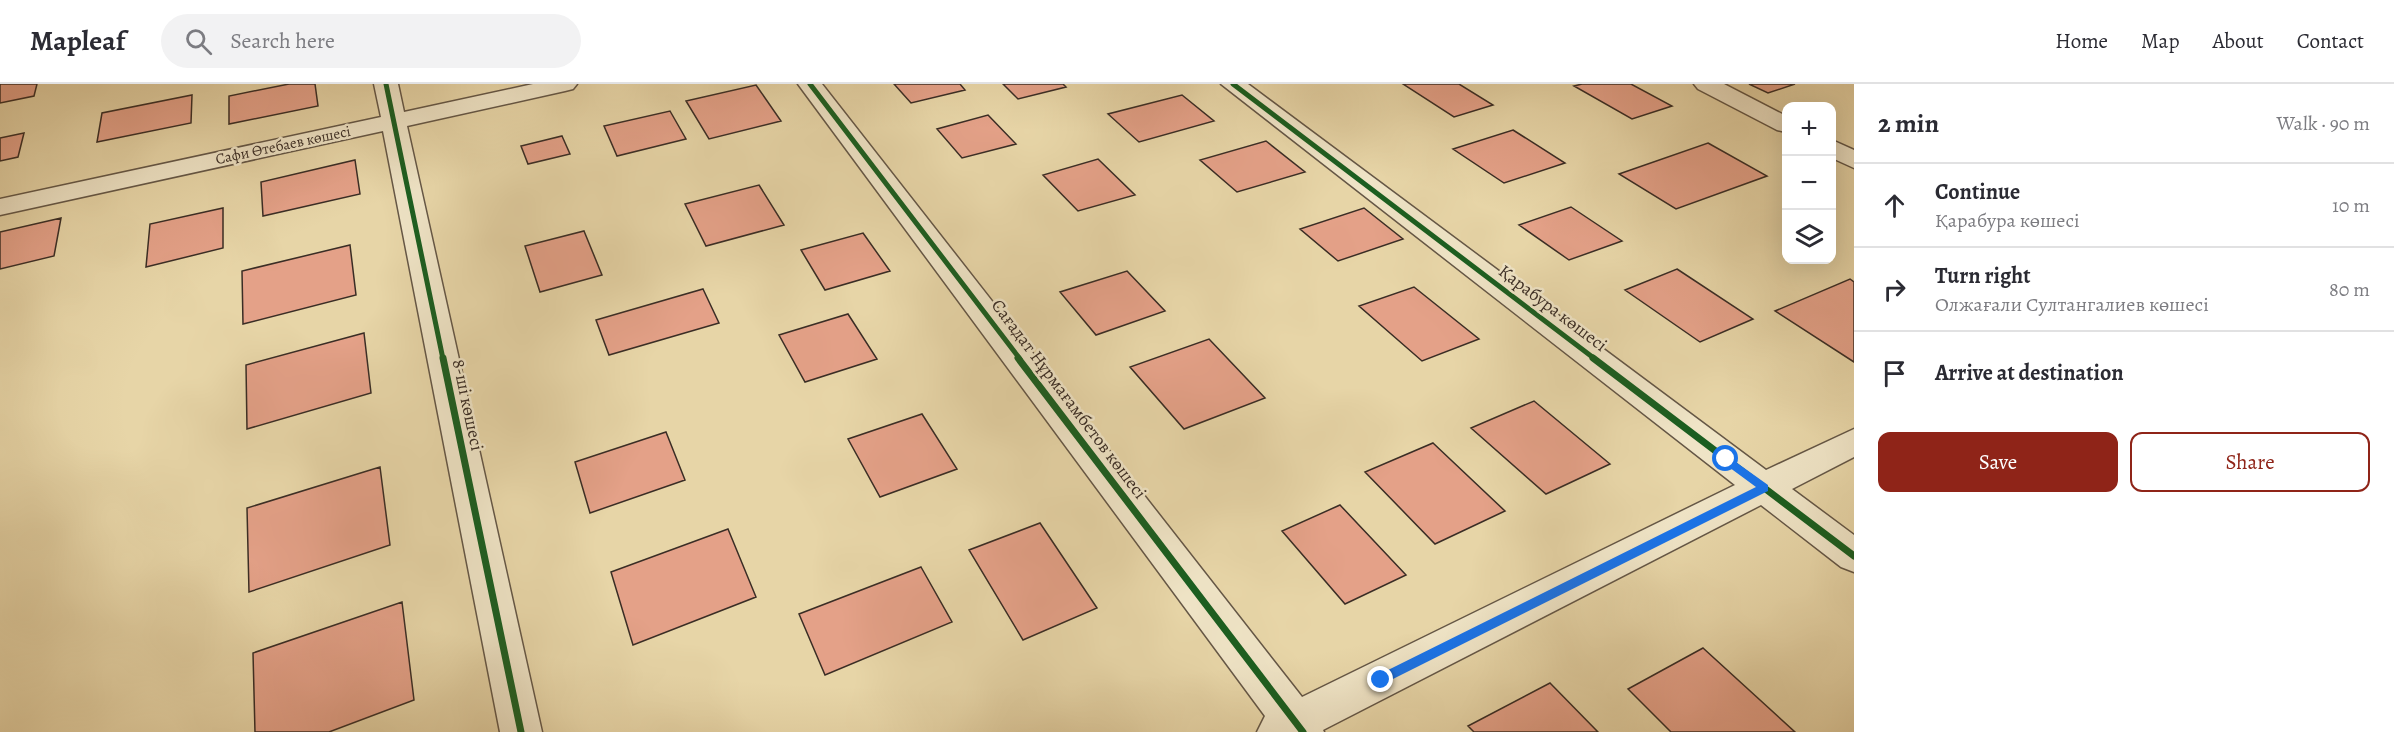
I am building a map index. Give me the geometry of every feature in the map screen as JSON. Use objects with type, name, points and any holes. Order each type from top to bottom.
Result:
[{"type":"street","name":"8-шi көшесi","points":[[386,84],[521,732]]},
{"type":"street","name":"Сафи Өтебаев көшесі","points":[[0,207],[565,84]]},
{"type":"street","name":"Сағадат Нұрмағамбетов көшесі","points":[[810,84],[1292,729]]},
{"type":"street","name":"Қарабура көшесі","points":[[1233,84],[1854,556]]},
{"type":"street","points":[[1706,84],[1782,123]]},
{"type":"street","points":[[1836,150],[1854,160]]},
{"type":"street","points":[[1292,729],[1854,442]]},
{"type":"building","points":[[0,84],[37,84],[34,96],[0,103]]},
{"type":"building","points":[[289,84],[315,84],[318,106],[229,124],[229,96]]},
{"type":"building","points":[[894,84],[960,84],[965,90],[911,103]]},
{"type":"building","points":[[1003,84],[1063,84],[1066,87],[1018,99]]},
{"type":"building","points":[[1403,84],[1459,84],[1493,105],[1454,117]]},
{"type":"building","points":[[1631,84],[1672,106],[1632,119],[1574,86]]},
{"type":"building","points":[[1749,84],[1795,84],[1768,93]]},
{"type":"building","points":[[756,85],[781,121],[709,139],[686,101]]},
{"type":"building","points":[[192,95],[191,123],[97,142],[102,113]]},
{"type":"building","points":[[1182,95],[1214,121],[1139,142],[1108,114]]},
{"type":"building","points":[[670,111],[686,139],[617,156],[604,126]]},
{"type":"building","points":[[988,115],[1016,144],[962,158],[937,129]]},
{"type":"building","points":[[1513,130],[1565,163],[1504,183],[1453,149]]},
{"type":"building","points":[[24,133],[18,157],[0,161],[0,138]]},
{"type":"building","points":[[562,136],[570,154],[528,164],[521,146]]},
{"type":"building","points":[[1266,141],[1305,172],[1237,192],[1200,160]]},
{"type":"building","points":[[1708,143],[1767,176],[1676,209],[1619,174]]},
{"type":"building","points":[[1098,159],[1135,195],[1078,211],[1043,175]]},
{"type":"building","points":[[355,160],[360,194],[263,216],[261,182]]},
{"type":"building","points":[[759,185],[784,225],[706,246],[685,204]]},
{"type":"building","points":[[1571,207],[1622,241],[1569,260],[1519,225]]},
{"type":"building","points":[[223,208],[223,248],[146,267],[150,224]]},
{"type":"building","points":[[1364,208],[1403,239],[1338,261],[1300,229]]},
{"type":"building","points":[[61,218],[54,256],[0,269],[0,232]]},
{"type":"building","points":[[584,231],[602,275],[540,292],[525,246]]},
{"type":"building","points":[[863,233],[890,271],[825,290],[801,250]]},
{"type":"building","points":[[350,245],[356,295],[243,324],[242,271]]},
{"type":"building","points":[[1677,269],[1753,319],[1700,342],[1625,290]]},
{"type":"building","points":[[1127,271],[1165,311],[1096,335],[1060,292]]},
{"type":"building","points":[[1850,279],[1854,282],[1854,362],[1775,311]]},
{"type":"building","points":[[1414,287],[1479,339],[1422,361],[1359,306]]},
{"type":"building","points":[[703,289],[719,323],[609,355],[596,320]]},
{"type":"building","points":[[848,314],[877,359],[805,382],[779,335]]},
{"type":"building","points":[[364,333],[371,393],[247,429],[246,365]]},
{"type":"building","points":[[1209,339],[1265,398],[1184,429],[1130,367]]},
{"type":"building","points":[[1534,401],[1610,464],[1546,494],[1471,428]]},
{"type":"building","points":[[922,414],[957,469],[880,497],[848,439]]},
{"type":"building","points":[[666,432],[685,480],[590,513],[575,462]]},
{"type":"building","points":[[1433,443],[1505,511],[1435,544],[1365,472]]},
{"type":"building","points":[[380,467],[390,545],[249,592],[247,508]]},
{"type":"building","points":[[1340,505],[1406,575],[1345,604],[1282,531]]},
{"type":"building","points":[[1040,523],[1097,608],[1023,640],[969,550]]},
{"type":"building","points":[[728,529],[756,597],[633,645],[611,572]]},
{"type":"building","points":[[921,567],[952,622],[825,675],[799,614]]},
{"type":"building","points":[[402,602],[414,700],[329,732],[255,732],[253,653]]},
{"type":"building","points":[[1703,648],[1795,732],[1671,732],[1628,689]]},
{"type":"building","points":[[1550,683],[1598,732],[1474,732],[1468,726]]},
{"type":"cycle path","points":[[386,84],[521,732]]},
{"type":"cycle path","points":[[810,84],[1303,732]]},
{"type":"cycle path","points":[[1233,84],[1854,556]]},
{"type":"route","points":[[1381,680],[1764,488],[1726,459]]}]
